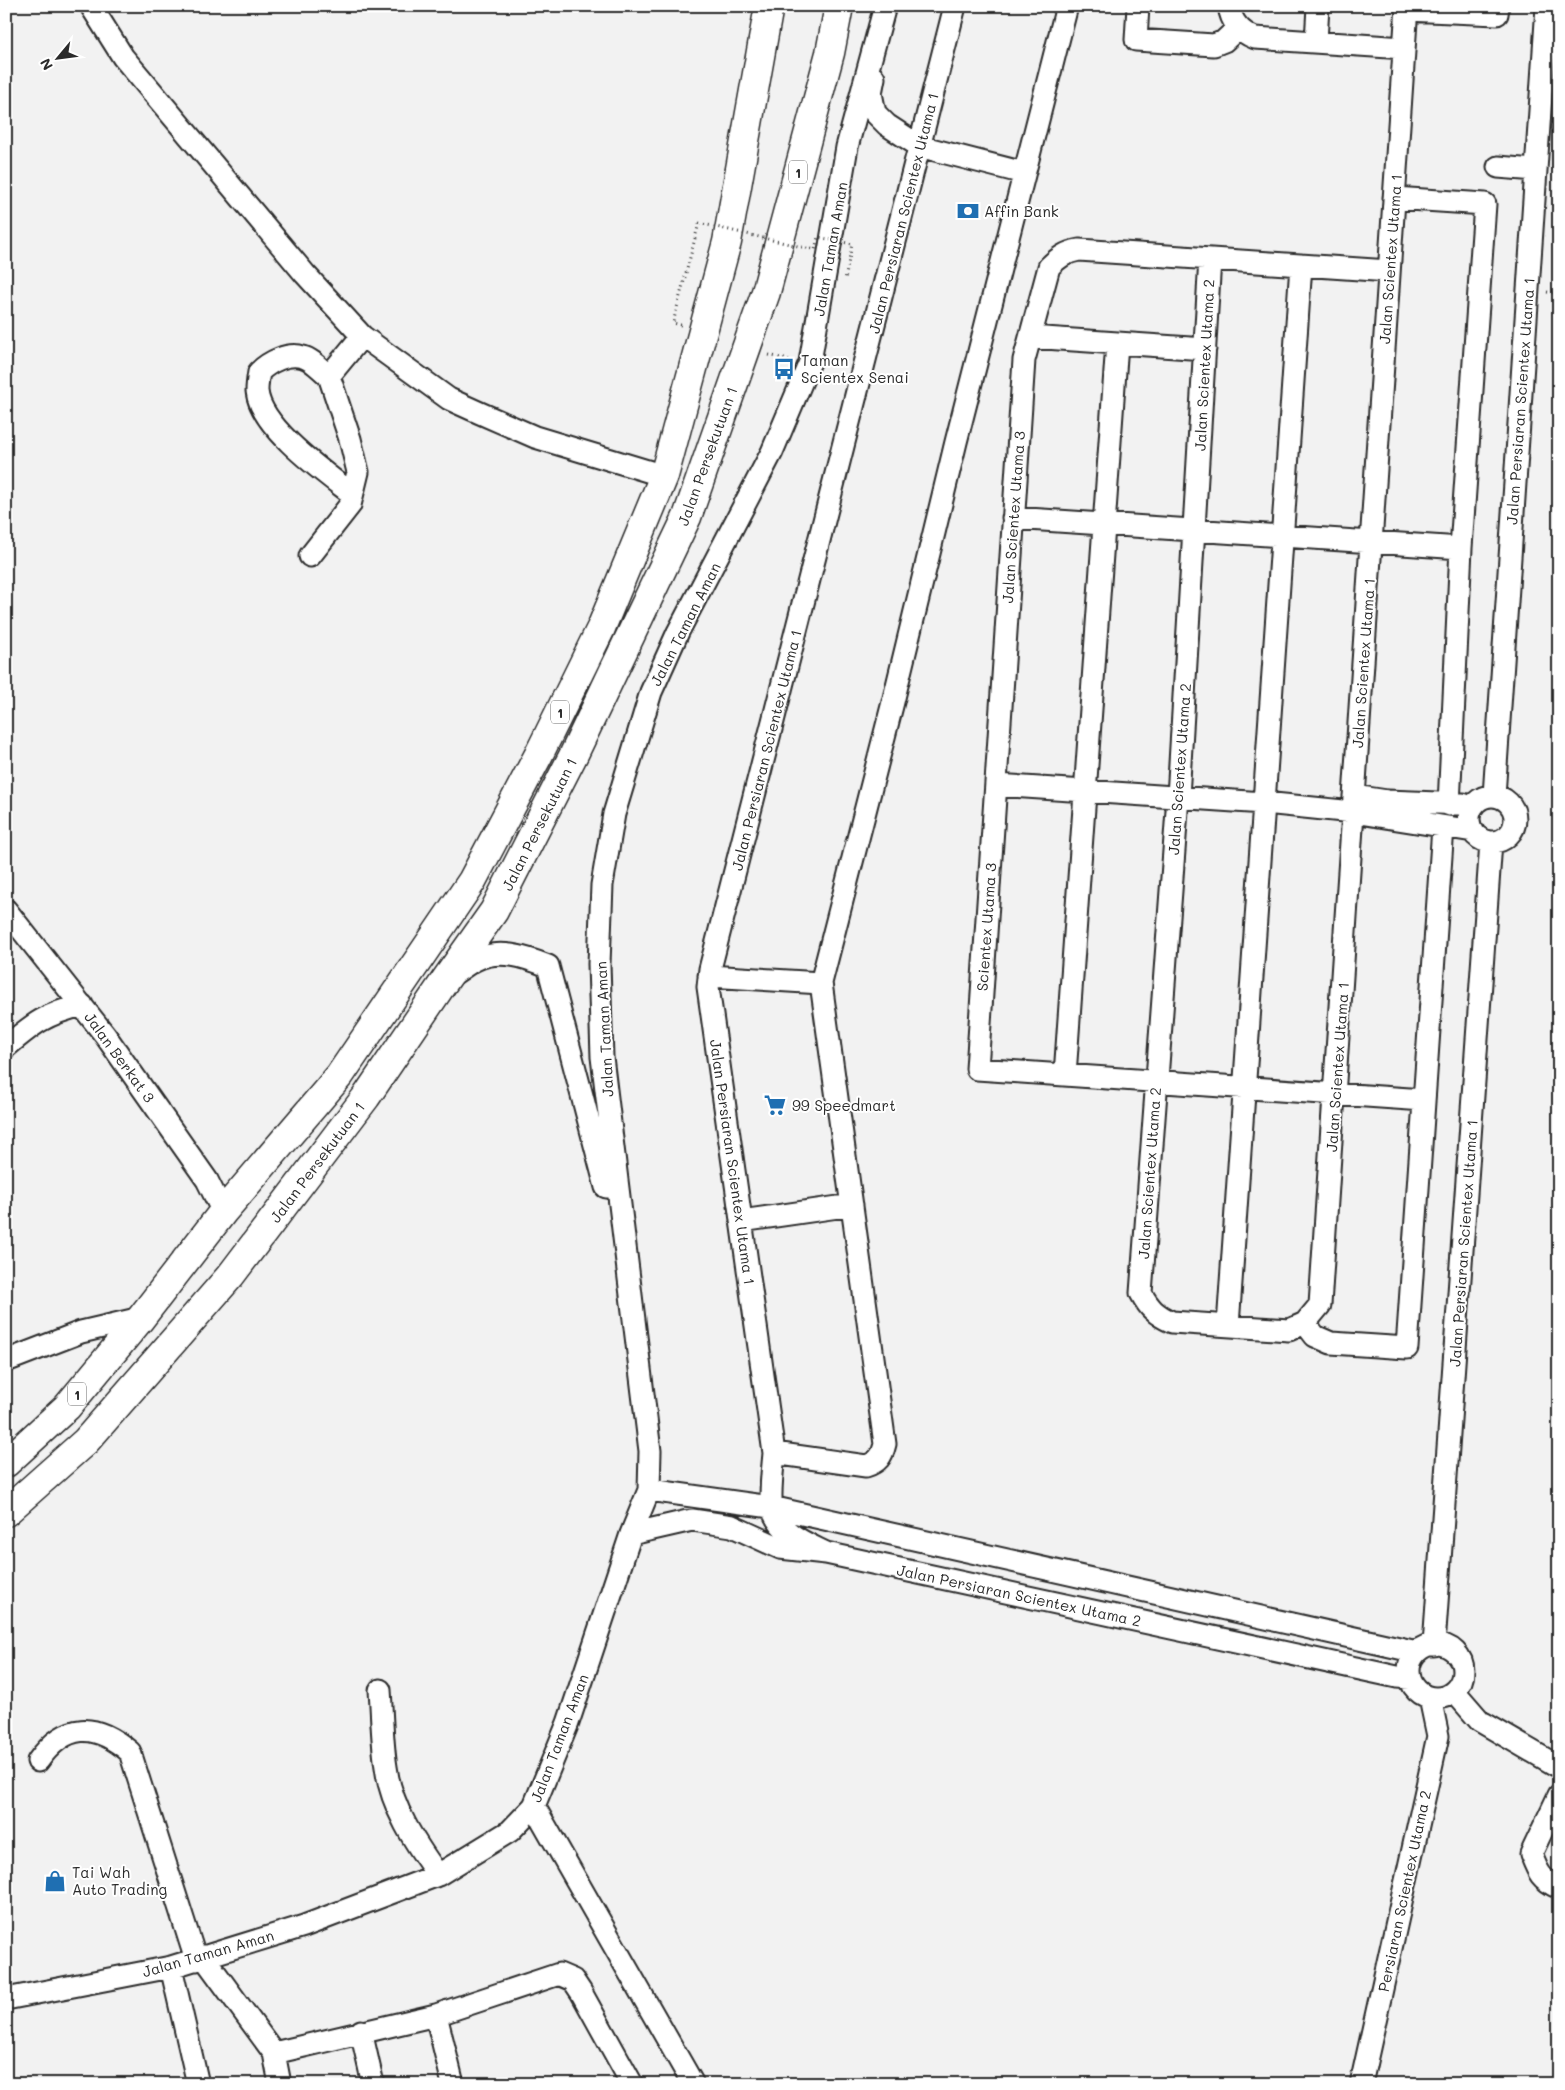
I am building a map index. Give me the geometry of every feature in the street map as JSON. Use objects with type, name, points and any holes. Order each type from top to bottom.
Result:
[{"type":"highway","name":"1","points":[[6,1463],[67,1406],[142,1318],[223,1212],[340,1075],[472,881],[538,756],[601,628],[664,476],[726,242],[769,6]]},
{"type":"highway","name":"Jalan Persekutuan 1","points":[[6,1512],[86,1441],[231,1275],[366,1097],[494,911],[574,754],[687,517],[766,292],[830,52],[839,6]]},
{"type":"street","points":[[91,6],[122,57],[304,274],[362,336],[449,399],[535,438],[664,476]]},
{"type":"street","points":[[886,6],[871,94],[875,113],[887,125],[919,146],[1024,174]]},
{"type":"street","name":"Jalan Taman Aman","points":[[6,1999],[171,1967],[304,1926],[438,1875],[510,1831],[534,1806],[568,1723],[631,1534],[649,1490],[650,1451],[602,1057],[600,973],[602,885],[614,814],[651,692],[678,632],[772,452],[810,362],[847,147],[886,6]]},
{"type":"street","name":"Jalan Persiaran Scientex Utama 1","points":[[772,1507],[774,1453],[708,987],[709,976],[955,6]]},
{"type":"street","points":[[774,1453],[866,1466],[876,1462],[883,1454],[885,1444],[821,983],[894,702],[958,433],[1067,6]]},
{"type":"street","points":[[1138,6],[1136,40],[1214,45],[1224,40],[1238,28]]},
{"type":"street","points":[[1229,6],[1233,21],[1238,28],[1255,38],[1404,48]]},
{"type":"street","points":[[1316,42],[1318,6]]},
{"type":"street","points":[[1407,8],[1497,14],[1498,6]]},
{"type":"street","name":"Jalan Persiaran Scientex Utama 1","points":[[1473,831],[1469,817],[1484,800],[1547,6]]},
{"type":"street","name":"Jalan Scientex Utama 1","points":[[1309,1320],[1320,1305],[1407,8]]},
{"type":"street","points":[[1498,167],[1535,170]]},
{"type":"street","points":[[1394,198],[1484,204],[1461,548],[1449,805]]},
{"type":"street","name":"Jalan Scientex Utama 3","points":[[996,785],[1024,360],[1049,267],[1070,251],[1079,250],[1210,259]]},
{"type":"street","points":[[1210,259],[1389,271]]},
{"type":"street","name":"Jalan Scientex Utama 2","points":[[1210,259],[1178,797],[1141,1293],[1158,1316],[1172,1322],[1289,1330],[1309,1320]]},
{"type":"street","points":[[1228,1326],[1301,265]]},
{"type":"street","points":[[329,376],[362,336]]},
{"type":"street","points":[[1030,337],[1205,349]]},
{"type":"street","points":[[1117,343],[1065,1075],[1424,1100]]},
{"type":"street","points":[[310,556],[350,505],[358,472],[350,440],[329,376],[304,357],[295,356],[267,364],[259,372],[257,392],[261,404],[272,422],[303,457],[352,494]]},
{"type":"street","points":[[1013,518],[1461,548]]},
{"type":"street","points":[[996,785],[1264,803],[1354,804],[1387,801],[1449,805],[1502,798],[1508,802],[1515,817],[1512,832],[1506,838],[1491,842],[1484,840],[1473,831],[1442,827],[1354,804]]},
{"type":"street","name":"Scientex Utama 3","points":[[996,785],[977,1069],[1065,1075]]},
{"type":"street","points":[[1309,1320],[1315,1336],[1331,1343],[1407,1348],[1442,827]]},
{"type":"street","name":"Jalan Persiaran Scientex Utama 1","points":[[1426,1649],[1491,842]]},
{"type":"street","name":"Jalan Berkat 3","points":[[6,910],[82,1005],[207,1180],[223,1212]]},
{"type":"street","name":"Jalan Taman Aman","points":[[446,979],[476,960],[493,954],[522,956],[548,966],[626,1263]]},
{"type":"street","points":[[709,976],[821,983]]},
{"type":"street","points":[[6,1047],[31,1025],[55,1012],[82,1005]]},
{"type":"street","points":[[741,1221],[852,1205]]},
{"type":"street","points":[[6,1361],[81,1332],[142,1318]]},
{"type":"street","name":"Jalan Persiaran Scientex Utama 2","points":[[649,1490],[772,1507],[1426,1649]]},
{"type":"street","points":[[772,1507],[792,1536],[826,1553]]},
{"type":"street","name":"Jalan Persiaran Scientex Utama 2","points":[[631,1534],[692,1520],[732,1526],[780,1548],[826,1553],[1387,1675],[1410,1678]]},
{"type":"street","points":[[1448,1648],[1459,1658],[1462,1665],[1461,1679],[1454,1691],[1440,1698],[1430,1698],[1419,1692],[1410,1678],[1411,1662],[1426,1649],[1448,1648]]},
{"type":"street","points":[[380,1690],[386,1769],[395,1800],[414,1841],[438,1875]]},
{"type":"street","points":[[1454,1691],[1480,1721],[1559,1766]]},
{"type":"street","name":"Persiaran Scientex Utama 2","points":[[1362,2084],[1438,1736],[1430,1698]]},
{"type":"street","points":[[38,1761],[54,1742],[75,1730],[98,1733],[115,1739],[130,1752],[200,1958],[274,2053],[280,2084]]},
{"type":"street","points":[[1559,1795],[1531,1854],[1539,1875],[1548,1883],[1559,1888]]},
{"type":"street","points":[[534,1806],[693,2084]]},
{"type":"street","points":[[171,1967],[198,2084]]},
{"type":"street","points":[[274,2053],[436,2015],[558,1974],[573,1980],[632,2084]]},
{"type":"street","points":[[436,2015],[453,2084]]},
{"type":"street","points":[[361,2032],[372,2084]]},
{"type":"path","points":[[672,323],[699,223],[816,250],[818,237],[852,244],[845,280]]},
{"type":"place","name":"Affin Bank","points":[[968,211]]},
{"type":"place","name":"Taman Scientex Senai","points":[[784,369]]},
{"type":"place","name":"99 Speedmart","points":[[775,1105]]},
{"type":"place","name":"Tai Wah Auto Trading","points":[[55,1881]]}]
